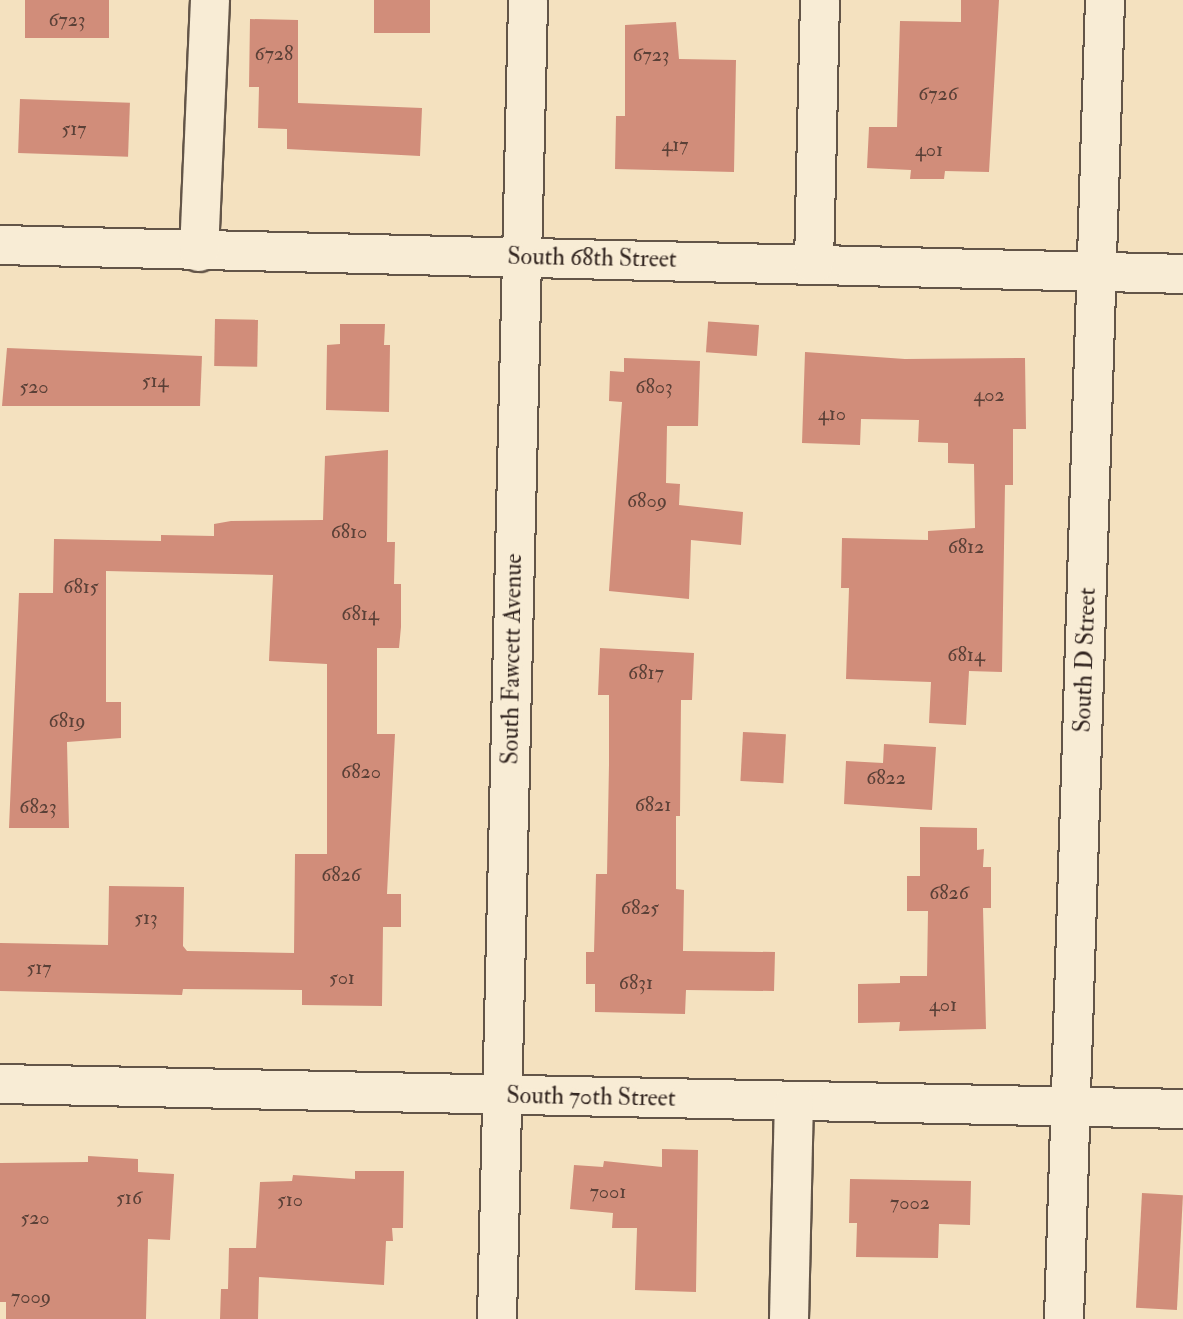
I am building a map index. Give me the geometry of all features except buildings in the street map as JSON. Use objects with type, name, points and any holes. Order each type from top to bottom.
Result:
[{"type":"street","points":[[199,252],[210,0]]},
{"type":"street","name":"South Fawcett Avenue","points":[[497,1319],[528,0]]},
{"type":"street","points":[[814,264],[820,0]]},
{"type":"street","name":"South D Street","points":[[1064,1319],[1099,272],[1105,0]]},
{"type":"street","name":"South 68th Street","points":[[0,245],[1183,274]]},
{"type":"street","name":"South 70th Street","points":[[0,1084],[1183,1109]]},
{"type":"street","points":[[789,1319],[794,1102]]}]
